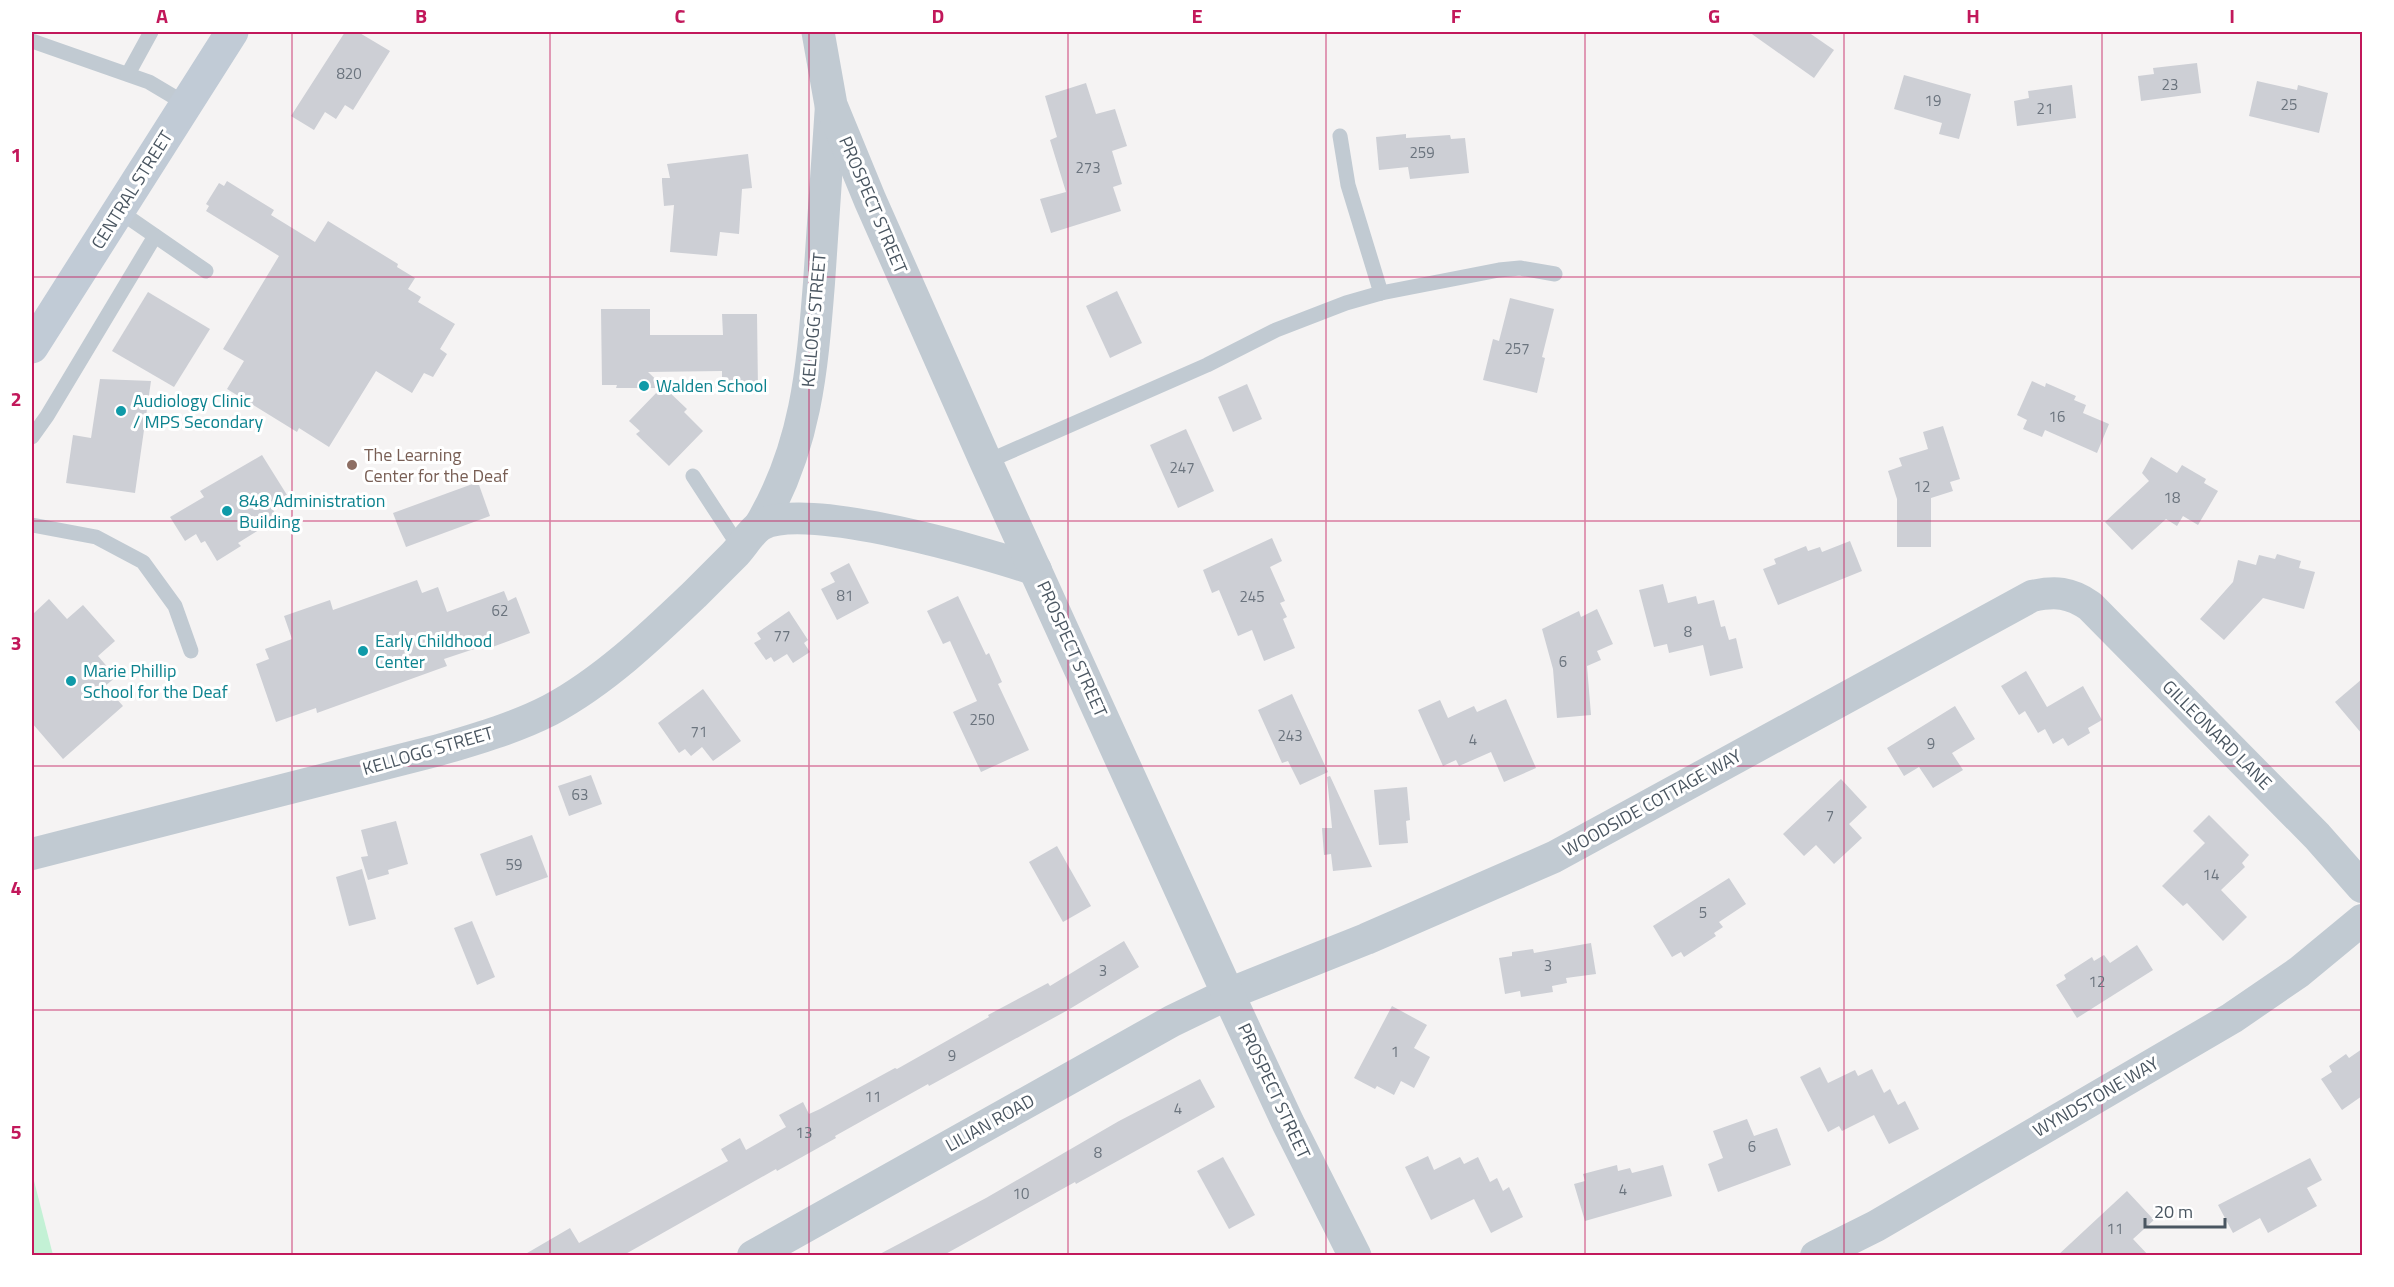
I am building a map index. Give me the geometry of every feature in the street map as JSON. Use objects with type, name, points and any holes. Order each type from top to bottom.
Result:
[{"type":"main road","name":"CENTRAL STREET","points":[[32,347],[231,32]]},
{"type":"street","name":"PROSPECT STREET","points":[[818,32],[831,105],[870,200],[986,462],[1228,994],[1288,1123],[1355,1256]]},
{"type":"street","name":"KELLOGG STREET","points":[[32,854],[439,750],[477,739],[548,711],[576,695],[633,650],[696,592],[760,525],[773,504],[796,446],[805,411],[816,331],[831,105]]},
{"type":"street","points":[[760,525],[797,519],[826,520],[869,527],[962,547],[1036,570]]},
{"type":"street","name":"WOODSIDE COTTAGE WAY","points":[[1228,994],[1366,939],[1554,857],[2016,603],[2039,594],[2064,592]]},
{"type":"street","name":"GILLEONARD LANE","points":[[2064,592],[2078,597],[2090,606],[2317,836],[2362,887]]},
{"type":"street","name":"WYNDSTONE WAY","points":[[1816,1256],[1876,1226],[2232,1018],[2299,972],[2362,920]]},
{"type":"street","name":"LILIAN ROAD","points":[[753,1256],[1172,1022],[1228,994]]},
{"type":"lane","points":[[129,74],[151,32]]},
{"type":"lane","points":[[32,41],[129,74],[186,104]]},
{"type":"lane","points":[[1340,136],[1348,185],[1381,293]]},
{"type":"lane","points":[[119,211],[207,271]]},
{"type":"lane","points":[[32,437],[47,416],[155,236]]},
{"type":"lane","points":[[986,462],[1207,365],[1309,316],[1381,293],[1499,270],[1520,268],[1555,273]]},
{"type":"lane","points":[[693,476],[740,548]]},
{"type":"lane","points":[[32,525],[96,537],[143,562],[175,606],[191,651]]},
{"type":"green space","points":[[32,1173],[53,1255],[32,1255]]},
{"type":"building","points":[[345,32],[358,32],[390,51],[353,110],[345,105],[336,119],[325,112],[314,130],[291,116]]},
{"type":"building","points":[[1749,32],[1808,32],[1834,50],[1814,78]]},
{"type":"building","points":[[2197,63],[2201,93],[2141,101],[2138,76],[2154,74],[2153,68]]},
{"type":"building","points":[[1904,75],[1971,94],[1959,139],[1939,134],[1942,123],[1894,109]]},
{"type":"building","points":[[2257,81],[2297,90],[2298,85],[2328,93],[2319,133],[2249,116]]},
{"type":"building","points":[[1086,83],[1096,114],[1115,109],[1127,146],[1112,151],[1122,184],[1113,187],[1121,211],[1051,233],[1040,199],[1066,192],[1050,140],[1057,137],[1045,96]]},
{"type":"building","points":[[2072,85],[2076,118],[2017,126],[2014,101],[2029,98],[2028,91]]},
{"type":"building","points":[[1406,134],[1406,138],[1450,135],[1451,139],[1465,138],[1469,173],[1410,179],[1408,167],[1379,170],[1376,137]]},
{"type":"building","points":[[748,154],[752,188],[742,189],[739,234],[720,232],[717,256],[670,252],[674,205],[664,206],[662,182],[662,178],[670,178],[667,164]]},
{"type":"building","points":[[227,181],[274,210],[271,215],[315,242],[328,221],[398,264],[397,267],[415,278],[408,289],[421,297],[418,302],[455,324],[440,349],[447,354],[433,377],[424,373],[412,393],[376,371],[329,447],[299,428],[297,432],[227,389],[244,361],[223,349],[279,256],[206,211],[209,206],[206,204],[219,183],[224,186]]},
{"type":"building","points":[[1117,291],[1142,343],[1110,358],[1086,306]]},
{"type":"building","points":[[148,292],[210,329],[174,387],[112,351]]},
{"type":"building","points":[[1510,298],[1554,309],[1542,357],[1545,358],[1537,393],[1483,380],[1493,339],[1499,341]]},
{"type":"building","name":"Walden School","points":[[601,309],[650,309],[650,335],[723,335],[722,314],[757,314],[758,390],[722,390],[722,371],[648,372],[687,409],[684,412],[703,431],[669,466],[636,434],[640,431],[629,421],[661,388],[616,388],[617,385],[602,385]]},
{"type":"building","points":[[100,379],[151,381],[135,493],[66,483],[73,435],[91,438]]},
{"type":"building","points":[[2032,381],[2045,387],[2046,383],[2076,396],[2074,400],[2086,405],[2083,413],[2109,424],[2097,453],[2045,430],[2042,437],[2023,429],[2027,420],[2017,415]]},
{"type":"building","points":[[1247,384],[1262,419],[1233,432],[1218,397]]},
{"type":"building","points":[[1943,426],[1960,479],[1950,482],[1953,491],[1931,498],[1931,547],[1897,547],[1897,499],[1888,471],[1902,466],[1899,458],[1928,449],[1923,432]]},
{"type":"building","points":[[1186,429],[1214,491],[1178,508],[1150,445]]},
{"type":"building","name":"848 Administration Building","points":[[262,455],[287,495],[270,505],[278,518],[238,543],[241,546],[217,561],[205,541],[201,543],[196,534],[185,541],[170,517],[204,497],[200,491]]},
{"type":"building","points":[[2151,457],[2177,473],[2182,465],[2206,479],[2204,483],[2218,491],[2198,525],[2183,516],[2177,526],[2166,519],[2132,550],[2105,522],[2149,481],[2142,473]]},
{"type":"building","points":[[478,482],[490,516],[406,547],[393,513]]},
{"type":"building","points":[[1272,538],[1282,561],[1270,567],[1285,601],[1280,603],[1287,617],[1283,619],[1295,648],[1264,661],[1252,630],[1238,636],[1219,590],[1212,593],[1203,570]]},
{"type":"building","points":[[1850,541],[1862,571],[1778,605],[1763,569],[1776,564],[1774,559],[1806,546],[1808,551],[1820,547],[1822,552]]},
{"type":"building","points":[[2277,554],[2301,561],[2299,568],[2315,572],[2304,609],[2263,598],[2224,640],[2200,619],[2233,582],[2238,560],[2256,565],[2259,555],[2275,559]]},
{"type":"building","points":[[849,563],[869,603],[837,620],[821,589],[835,582],[830,573]]},
{"type":"building","name":"Early Childhood Center","points":[[417,580],[422,593],[438,587],[447,612],[504,591],[508,601],[516,597],[530,633],[487,649],[486,645],[444,659],[447,666],[317,713],[316,708],[276,722],[256,664],[269,659],[265,649],[292,639],[284,616],[330,600],[333,610]]},
{"type":"building","points":[[1663,584],[1668,603],[1696,596],[1698,604],[1714,600],[1721,627],[1725,626],[1729,640],[1736,638],[1743,668],[1710,676],[1703,645],[1669,653],[1667,644],[1654,647],[1639,590]]},
{"type":"building","points":[[958,596],[986,655],[989,653],[1002,682],[998,684],[1029,750],[981,772],[953,712],[977,701],[950,641],[943,644],[927,611]]},
{"type":"building","name":"Marie Phillip School for the Deaf","points":[[49,599],[67,619],[83,605],[115,641],[98,656],[116,677],[105,686],[123,706],[63,759],[32,723],[32,615]]},
{"type":"building","points":[[1597,609],[1613,644],[1597,651],[1601,660],[1587,666],[1591,715],[1557,718],[1553,669],[1542,629],[1579,611],[1581,617]]},
{"type":"building","points":[[789,611],[808,640],[804,643],[810,652],[793,663],[787,654],[774,662],[771,657],[766,660],[754,643],[761,639],[757,633]]},
{"type":"building","points":[[2026,671],[2047,707],[2083,686],[2102,720],[2088,728],[2090,733],[2068,746],[2063,738],[2053,744],[2045,729],[2038,733],[2025,711],[2019,715],[2001,686]]},
{"type":"building","points":[[2362,679],[2362,734],[2335,702]]},
{"type":"building","points":[[703,689],[741,741],[713,761],[702,747],[691,756],[685,749],[679,753],[658,723]]},
{"type":"building","points":[[1292,694],[1328,772],[1300,785],[1288,761],[1282,763],[1258,710]]},
{"type":"building","points":[[1506,699],[1536,768],[1504,782],[1491,752],[1459,766],[1456,760],[1443,766],[1418,710],[1440,700],[1448,718],[1474,706],[1477,712]]},
{"type":"building","points":[[1955,706],[1975,739],[1952,753],[1963,770],[1933,788],[1919,767],[1904,776],[1887,748]]},
{"type":"building","points":[[591,775],[602,804],[569,816],[558,786]]},
{"type":"building","points":[[1330,776],[1372,867],[1333,871],[1331,854],[1324,855],[1322,828],[1332,828],[1327,777]]},
{"type":"building","points":[[1841,779],[1867,807],[1849,824],[1862,838],[1834,864],[1816,845],[1804,856],[1783,834]]},
{"type":"building","points":[[1407,787],[1410,820],[1406,821],[1408,843],[1379,845],[1374,790]]},
{"type":"building","points":[[2209,815],[2249,855],[2242,863],[2245,867],[2221,890],[2247,917],[2223,941],[2187,903],[2183,906],[2162,886],[2205,843],[2193,831]]},
{"type":"building","points":[[396,821],[408,864],[388,870],[389,874],[368,880],[361,857],[368,856],[361,830]]},
{"type":"building","points":[[532,835],[548,877],[496,896],[480,854]]},
{"type":"building","points":[[1057,846],[1091,906],[1063,922],[1029,862]]},
{"type":"building","points":[[362,869],[376,919],[349,926],[336,877]]},
{"type":"building","points":[[1729,878],[1746,904],[1719,922],[1723,927],[1714,933],[1716,936],[1684,957],[1681,952],[1672,957],[1653,926]]},
{"type":"building","points":[[472,921],[495,977],[477,985],[454,928]]},
{"type":"building","points":[[1124,941],[1139,967],[1068,1010],[929,1086],[928,1084],[835,1136],[836,1138],[777,1171],[776,1169],[622,1256],[522,1256],[570,1228],[579,1243],[728,1161],[721,1149],[740,1138],[746,1150],[786,1127],[779,1115],[803,1102],[809,1114],[820,1109],[895,1068],[897,1069],[989,1017],[988,1015],[1048,983],[1050,986]]},
{"type":"building","points":[[1591,943],[1596,974],[1566,978],[1567,983],[1552,986],[1553,992],[1521,997],[1520,991],[1505,994],[1499,958],[1512,956],[1512,952],[1533,949],[1534,953]]},
{"type":"building","points":[[2137,945],[2153,970],[2077,1018],[2056,985],[2066,979],[2064,975],[2092,957],[2094,961],[2104,955],[2110,963]]},
{"type":"building","points":[[1392,1006],[1427,1025],[1414,1048],[1430,1057],[1414,1088],[1401,1081],[1394,1095],[1377,1086],[1375,1089],[1354,1078]]},
{"type":"building","points":[[2362,1049],[2362,1096],[2342,1110],[2321,1079],[2332,1072],[2329,1066],[2346,1054],[2349,1058]]},
{"type":"building","points":[[1820,1067],[1828,1083],[1855,1070],[1858,1076],[1872,1069],[1884,1093],[1890,1089],[1898,1105],[1905,1101],[1919,1129],[1889,1144],[1874,1115],[1842,1131],[1839,1126],[1828,1132],[1800,1077]]},
{"type":"building","points":[[1200,1079],[1215,1107],[1076,1184],[1075,1182],[942,1256],[876,1256],[986,1198],[1119,1121]]},
{"type":"building","points":[[1747,1119],[1754,1136],[1777,1128],[1791,1165],[1718,1192],[1708,1164],[1723,1158],[1713,1131]]},
{"type":"building","points":[[1428,1156],[1434,1170],[1460,1157],[1464,1164],[1478,1157],[1490,1182],[1497,1178],[1503,1191],[1509,1187],[1523,1217],[1491,1233],[1474,1199],[1431,1220],[1405,1167]]},
{"type":"building","points":[[1223,1157],[1255,1215],[1229,1229],[1197,1171]]},
{"type":"building","points":[[2310,1158],[2322,1180],[2307,1188],[2317,1206],[2268,1233],[2260,1218],[2233,1233],[2218,1205]]},
{"type":"building","points":[[1617,1165],[1618,1171],[1630,1168],[1632,1173],[1663,1165],[1672,1196],[1585,1221],[1574,1184],[1585,1181],[1583,1174]]},
{"type":"building","points":[[2127,1191],[2154,1220],[2133,1239],[2149,1256],[2057,1256]]},
{"type":"place","name":"Walden School","points":[[644,386]]},
{"type":"place","name":"Audiology Clinic / MPS Secondary","points":[[121,411]]},
{"type":"place","name":"The Learning Center for the Deaf","points":[[352,465]]},
{"type":"place","name":"848 Administration Building","points":[[227,511]]},
{"type":"place","name":"Early Childhood Center","points":[[363,651]]},
{"type":"place","name":"Marie Phillip School for the Deaf","points":[[71,681]]}]
